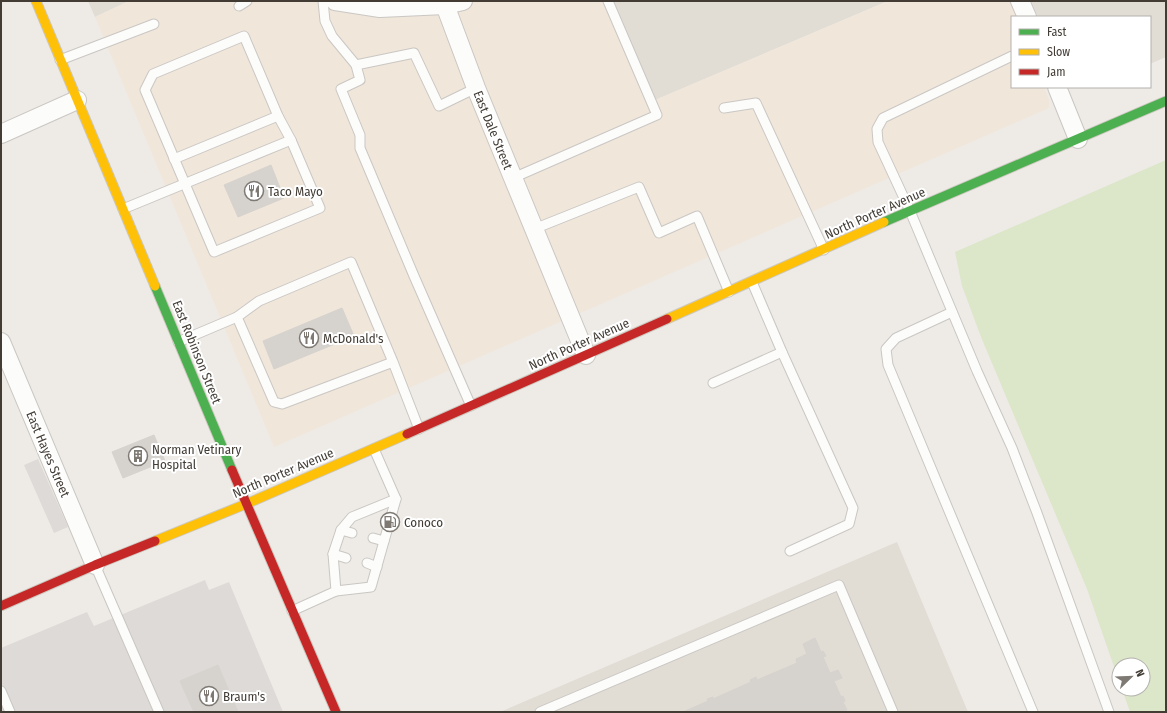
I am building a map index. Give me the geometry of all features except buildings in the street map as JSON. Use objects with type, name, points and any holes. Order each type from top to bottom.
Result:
[{"type":"main road","name":"East Robinson Street","points":[[36,1],[246,504],[336,712]]},
{"type":"main road","name":"North Porter Avenue","points":[[1,606],[95,565],[246,504],[419,429],[910,211],[1166,101]]},
{"type":"street","points":[[335,1],[380,8],[445,5],[463,1]]},
{"type":"street","points":[[1020,1],[1027,16]]},
{"type":"street","name":"East Dale Street","points":[[445,5],[476,88],[586,355]]},
{"type":"street","points":[[1057,88],[1078,139]]},
{"type":"street","points":[[1,134],[77,100]]},
{"type":"street","name":"East Hayes Street","points":[[1,342],[6,365],[95,565]]},
{"type":"lane","points":[[323,1],[325,21],[332,36],[356,65],[360,80],[341,89],[360,135],[360,148],[471,406]]},
{"type":"lane","points":[[513,178],[657,115],[608,1]]},
{"type":"lane","points":[[60,60],[154,24]]},
{"type":"lane","points":[[244,36],[278,116],[291,140],[320,208],[214,252],[145,90],[153,74],[244,36]]},
{"type":"lane","points":[[356,65],[414,53],[439,106],[476,88]]},
{"type":"lane","points":[[1011,56],[883,118],[877,129],[878,142],[910,211],[952,312],[1012,448],[1109,712]]},
{"type":"lane","points":[[724,108],[756,103],[824,250]]},
{"type":"lane","points":[[174,159],[278,116]]},
{"type":"lane","points":[[123,210],[291,140]]},
{"type":"lane","points":[[534,229],[639,187],[659,233],[697,216],[729,292]]},
{"type":"lane","points":[[178,342],[237,317],[259,301],[351,262],[419,429]]},
{"type":"lane","points":[[752,282],[853,508],[850,524],[790,551]]},
{"type":"lane","points":[[952,312],[896,338],[886,350],[888,365],[1033,712]]},
{"type":"lane","points":[[237,317],[274,402],[282,404],[393,362]]},
{"type":"lane","points":[[713,383],[782,352]]},
{"type":"lane","points":[[292,610],[336,591],[371,587],[396,499],[374,448]]},
{"type":"lane","points":[[336,591],[333,554],[341,530],[352,517],[396,499]]},
{"type":"lane","points":[[341,530],[352,533]]},
{"type":"lane","points":[[373,538],[384,541]]},
{"type":"lane","points":[[333,554],[346,558]]},
{"type":"lane","points":[[367,563],[377,567]]},
{"type":"lane","points":[[95,565],[159,712]]},
{"type":"lane","points":[[540,712],[839,585],[893,712]]},
{"type":"lane","points":[[1,692],[10,712]]},
{"type":"shaded area","points":[[88,1],[129,1],[95,17]]},
{"type":"shaded area","points":[[129,1],[324,1],[424,14],[475,1],[603,1],[648,103],[888,1],[1012,1],[1018,16],[1011,16],[1011,88],[1044,88],[1049,100],[1049,108],[274,447],[95,17]]},
{"type":"shaded area","points":[[603,1],[888,1],[648,103]]},
{"type":"shaded area","points":[[1031,1],[1166,1],[1166,57],[1151,64],[1151,16],[1038,16]]},
{"type":"shaded area","points":[[38,459],[68,527],[54,533],[24,465]]},
{"type":"shaded area","points":[[897,542],[968,712],[500,712]]},
{"type":"shaded area","points":[[205,580],[209,590],[229,582],[283,712],[238,712],[218,665],[181,681],[194,712],[1,712],[1,648],[87,612],[94,626]]},
{"type":"green space","points":[[1166,160],[1166,712],[1130,712],[1125,697],[1151,697],[1151,657],[1111,658],[1087,589],[981,337],[962,286],[955,252]]},
{"type":"traffic: fast","points":[[884,222],[1166,101]]},
{"type":"traffic: fast","points":[[155,286],[232,470]]},
{"type":"traffic: slow","points":[[36,1],[155,286]]},
{"type":"traffic: slow","points":[[667,319],[884,222]]},
{"type":"traffic: slow","points":[[155,541],[246,504],[407,434]]},
{"type":"traffic: jam","points":[[407,434],[667,319]]},
{"type":"traffic: jam","points":[[232,470],[336,712]]},
{"type":"traffic: jam","points":[[1,606],[95,565],[155,541]]},
{"type":"place","name":"Taco Mayo","points":[[254,191]]},
{"type":"place","name":"McDonald's","points":[[309,338]]},
{"type":"place","name":"Norman Vetinary Hospital","points":[[138,456]]},
{"type":"place","name":"Conoco","points":[[390,522]]},
{"type":"place","name":"Braum's","points":[[209,696]]}]
